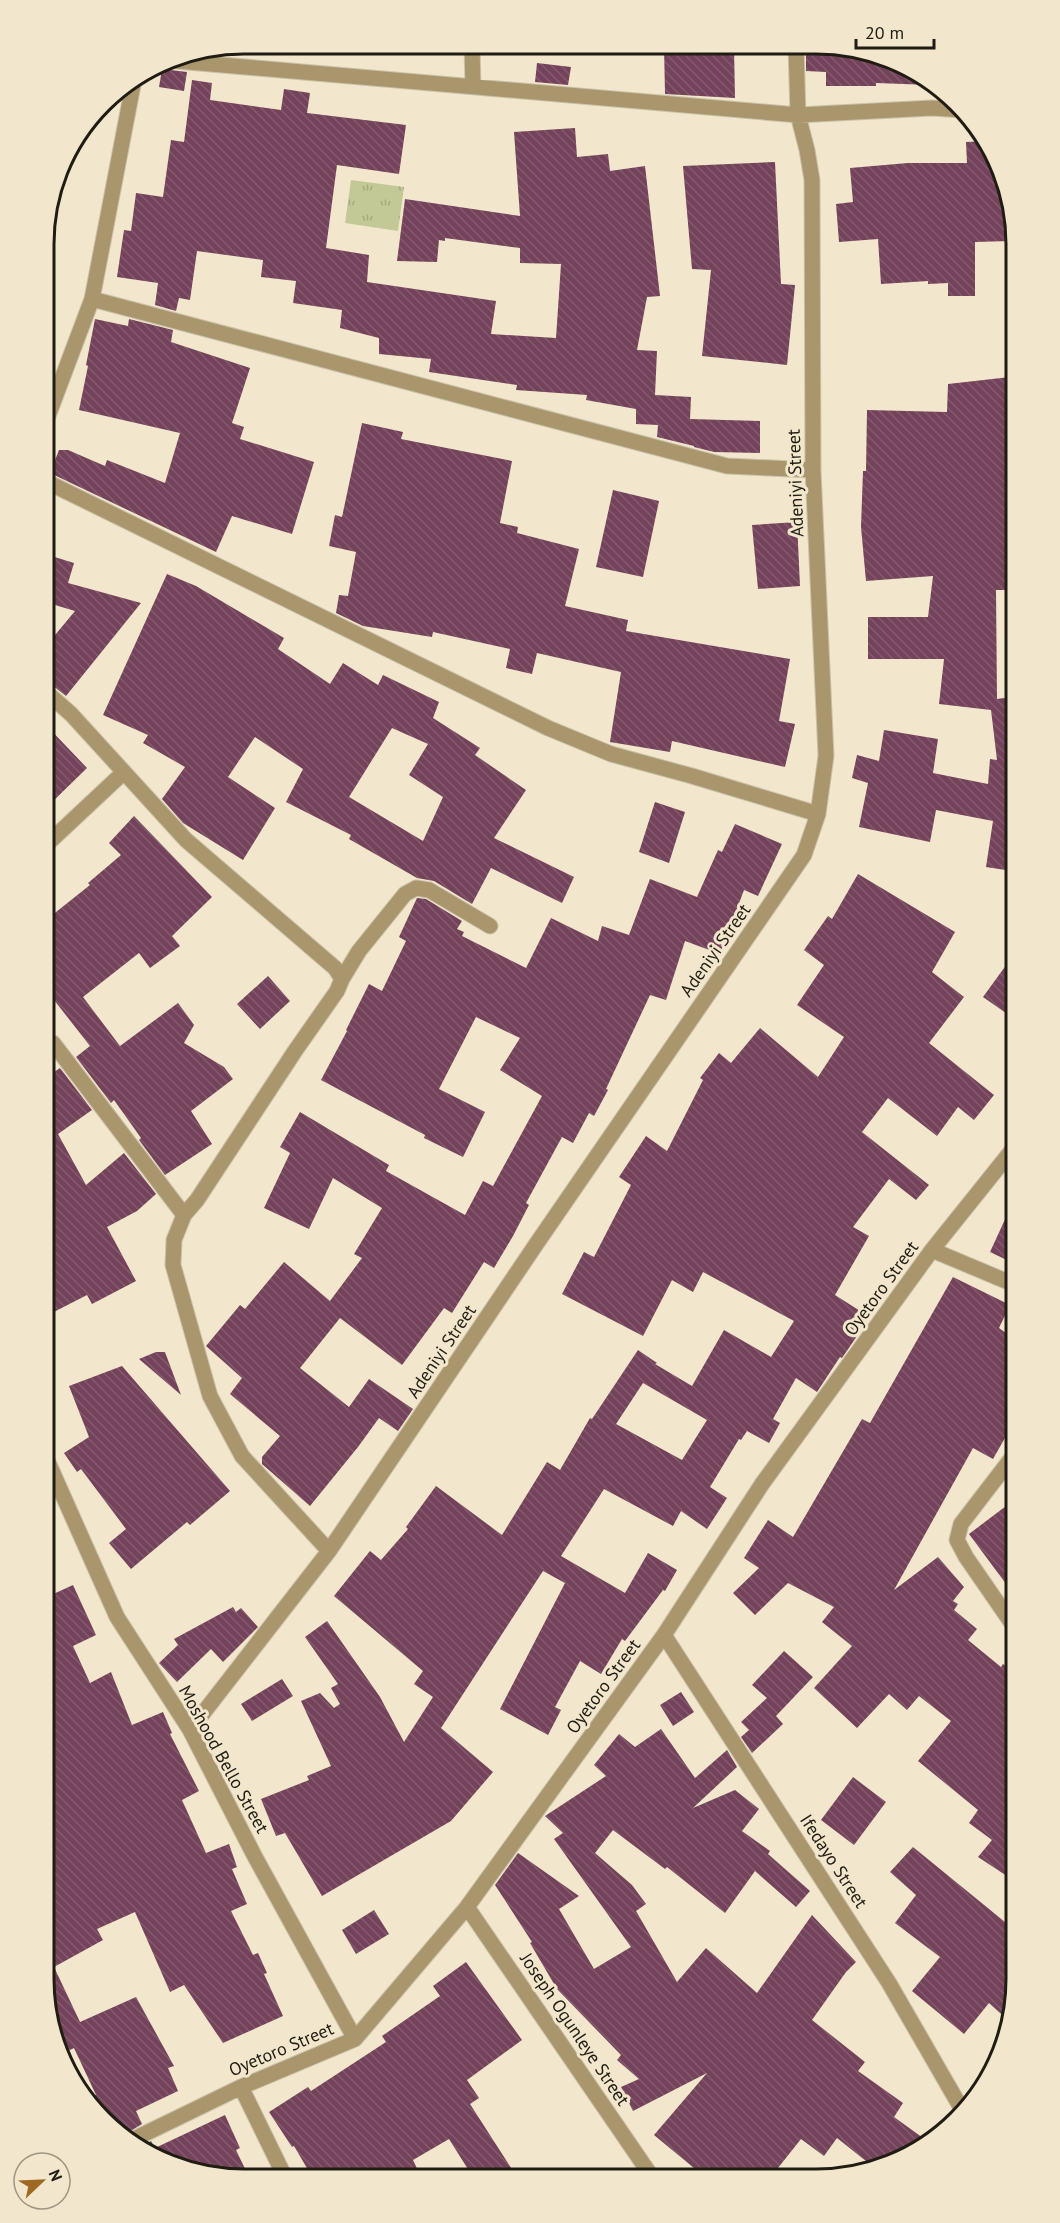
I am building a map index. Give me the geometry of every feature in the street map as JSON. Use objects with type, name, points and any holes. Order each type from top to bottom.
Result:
[{"type":"street","points":[[472,54],[474,87]]},
{"type":"street","name":"Adeniyi Street","points":[[190,1730],[329,1551],[543,1234],[804,855],[818,814],[826,756],[813,470],[812,180],[798,115],[796,54]]},
{"type":"street","points":[[189,62],[798,115],[949,109]]},
{"type":"street","points":[[54,400],[92,299],[132,91]]},
{"type":"street","points":[[92,299],[727,465],[813,470]]},
{"type":"street","points":[[54,485],[548,728],[610,754],[818,814]]},
{"type":"street","points":[[54,699],[71,714],[186,840],[335,968],[342,979]]},
{"type":"street","points":[[54,838],[124,772]]},
{"type":"street","points":[[329,1551],[242,1456],[210,1396],[173,1265],[174,1240],[184,1215],[197,1200],[338,990],[359,951],[405,894],[416,888],[429,890],[490,927]]},
{"type":"street","points":[[54,1044],[184,1215]]},
{"type":"street","name":"Oyetoro Street","points":[[139,2137],[241,2087],[355,2039],[467,1907],[664,1635],[762,1484],[932,1250],[1006,1158]]},
{"type":"street","points":[[932,1250],[1006,1281]]},
{"type":"street","points":[[1006,1465],[961,1524],[957,1540],[1006,1615]]},
{"type":"street","name":"Moshood Bello Street","points":[[54,1475],[117,1617],[190,1730],[254,1856],[355,2039]]},
{"type":"street","name":"Ifedayo Street","points":[[664,1635],[889,1983],[959,2104]]},
{"type":"street","name":"Joseph Ogunleye Street","points":[[467,1907],[648,2169]]},
{"type":"street","points":[[241,2087],[281,2169]]},
{"type":"green space","points":[[351,180],[404,187],[398,231],[345,223]]},
{"type":"building","points":[[664,54],[734,54],[735,98],[665,94]]},
{"type":"building","points":[[806,54],[828,54],[877,64],[918,85],[876,83],[876,86],[826,86],[826,72],[806,71]]},
{"type":"building","points":[[537,63],[571,67],[568,85],[535,82]]},
{"type":"building","points":[[169,70],[187,72],[184,91],[159,87],[161,74]]},
{"type":"building","points":[[192,80],[212,83],[210,100],[281,110],[284,89],[310,93],[307,113],[406,125],[399,174],[337,165],[326,248],[369,255],[367,282],[496,301],[491,334],[556,338],[561,264],[520,263],[520,248],[445,238],[445,241],[439,240],[437,262],[397,261],[405,199],[520,216],[514,132],[575,128],[577,157],[608,154],[610,171],[645,166],[660,296],[647,297],[637,350],[657,351],[655,395],[691,397],[690,419],[760,421],[760,453],[714,452],[657,437],[658,425],[636,424],[636,409],[586,400],[587,395],[516,390],[517,385],[429,372],[431,359],[379,354],[379,338],[340,328],[342,310],[293,303],[296,281],[261,277],[263,260],[197,251],[190,300],[179,298],[176,311],[155,305],[158,283],[117,277],[124,230],[131,231],[136,193],[163,197],[171,140],[184,142]]},
{"type":"building","points":[[966,142],[975,142],[992,172],[1000,195],[1006,241],[975,242],[975,296],[948,296],[948,283],[928,284],[928,281],[881,284],[878,239],[839,242],[836,204],[853,202],[850,168],[908,163],[967,163]]},
{"type":"building","points":[[775,162],[781,284],[795,285],[787,365],[702,356],[711,270],[692,269],[683,166]]},
{"type":"building","points":[[95,319],[128,326],[129,319],[173,330],[171,342],[250,368],[232,423],[244,427],[240,439],[314,462],[292,534],[232,516],[216,552],[54,475],[54,463],[59,450],[68,450],[105,466],[107,460],[165,483],[180,433],[79,410],[88,366],[86,365]]},
{"type":"building","points":[[1006,377],[1006,590],[996,590],[997,699],[1006,698],[1006,870],[986,867],[993,821],[936,810],[930,842],[859,827],[868,783],[852,778],[857,755],[879,761],[884,730],[938,739],[933,773],[988,784],[990,759],[997,760],[991,710],[939,704],[944,659],[868,659],[868,617],[928,617],[933,576],[866,581],[861,527],[863,471],[866,471],[867,410],[947,412],[948,384]]},
{"type":"building","points":[[362,423],[403,432],[401,439],[512,461],[500,523],[518,527],[517,533],[579,549],[565,606],[628,620],[626,631],[790,659],[779,721],[795,724],[785,767],[672,741],[670,752],[610,742],[621,672],[537,653],[532,674],[506,668],[510,649],[433,632],[432,637],[363,626],[336,613],[339,595],[348,596],[356,552],[329,546],[335,515],[342,517]]},
{"type":"building","points":[[613,490],[659,501],[643,577],[596,567]]},
{"type":"building","points":[[797,522],[800,586],[758,589],[752,525]]},
{"type":"building","points":[[54,557],[74,563],[68,583],[141,603],[66,696],[54,687],[54,636],[75,611],[54,605]]},
{"type":"building","points":[[167,574],[196,586],[284,638],[278,649],[330,684],[343,663],[378,685],[383,675],[439,702],[433,718],[480,748],[475,755],[526,790],[494,838],[574,877],[562,903],[491,868],[472,904],[434,881],[417,878],[349,839],[351,835],[286,802],[303,769],[255,737],[228,777],[275,808],[243,860],[183,823],[162,799],[185,767],[143,743],[148,735],[103,715]],"holes":[[[392,728],[428,744],[409,775],[443,797],[423,841],[349,797]]]},
{"type":"building","points":[[54,733],[87,768],[54,800]]},
{"type":"building","points":[[655,802],[685,812],[669,863],[639,852]]},
{"type":"building","points":[[134,816],[212,897],[172,936],[180,946],[150,968],[139,953],[83,997],[120,1046],[178,1003],[194,1025],[184,1043],[224,1067],[233,1079],[191,1111],[212,1144],[165,1175],[139,1140],[141,1138],[114,1100],[111,1103],[76,1057],[90,1046],[54,1000],[54,914],[90,885],[88,883],[121,855],[109,843]]},
{"type":"building","points":[[735,824],[782,844],[758,896],[744,890],[720,954],[685,941],[666,1000],[650,995],[594,1116],[589,1113],[573,1143],[562,1137],[526,1203],[529,1205],[513,1236],[494,1268],[484,1262],[452,1313],[444,1308],[402,1365],[340,1318],[300,1368],[349,1407],[369,1379],[413,1409],[398,1431],[379,1418],[310,1506],[262,1464],[262,1457],[280,1436],[230,1394],[242,1378],[206,1346],[240,1305],[245,1309],[284,1262],[330,1301],[362,1258],[354,1254],[382,1208],[333,1178],[309,1229],[264,1208],[290,1153],[280,1147],[300,1112],[389,1165],[386,1171],[465,1215],[483,1181],[493,1186],[542,1096],[500,1070],[520,1038],[476,1017],[439,1089],[485,1112],[463,1157],[424,1138],[425,1135],[321,1080],[369,984],[382,991],[406,941],[399,937],[417,898],[426,899],[462,921],[457,929],[464,932],[462,936],[526,968],[551,918],[598,941],[602,926],[629,935],[650,879],[697,897],[718,850],[722,852]]},
{"type":"building","points":[[858,874],[955,932],[932,972],[964,997],[929,1043],[994,1095],[974,1120],[958,1107],[937,1136],[888,1098],[862,1132],[929,1185],[916,1200],[889,1179],[853,1227],[869,1236],[835,1295],[868,1316],[842,1358],[840,1357],[817,1392],[796,1378],[773,1419],[780,1423],[769,1443],[747,1431],[741,1440],[739,1439],[710,1487],[727,1498],[707,1529],[681,1511],[673,1526],[604,1489],[561,1556],[625,1593],[648,1553],[677,1570],[665,1591],[663,1590],[625,1641],[622,1639],[601,1674],[580,1661],[555,1707],[561,1710],[548,1735],[500,1709],[565,1583],[543,1571],[441,1728],[493,1772],[451,1821],[322,1896],[285,1833],[276,1836],[261,1799],[309,1780],[307,1776],[331,1766],[301,1701],[320,1693],[334,1708],[340,1704],[331,1688],[338,1684],[305,1637],[327,1621],[380,1697],[404,1742],[433,1697],[414,1684],[423,1671],[334,1596],[370,1551],[381,1560],[408,1529],[406,1527],[436,1486],[502,1535],[547,1462],[560,1470],[590,1418],[592,1419],[638,1350],[657,1363],[655,1364],[692,1386],[724,1330],[771,1357],[794,1321],[703,1272],[693,1292],[672,1280],[643,1336],[562,1294],[584,1252],[594,1257],[631,1185],[619,1177],[646,1136],[667,1151],[703,1080],[700,1078],[719,1053],[731,1063],[760,1028],[818,1077],[844,1037],[797,1005],[824,965],[804,950],[828,916],[832,919]],"holes":[[[643,1383],[707,1420],[682,1460],[616,1424]]]},
{"type":"building","points":[[1006,965],[1006,1013],[983,997]]},
{"type":"building","points":[[268,976],[290,1001],[260,1029],[237,1004]]},
{"type":"building","points":[[60,1068],[92,1110],[58,1134],[86,1185],[124,1153],[156,1194],[137,1211],[107,1227],[136,1281],[92,1304],[87,1295],[54,1312],[54,1072]]},
{"type":"building","points":[[1006,1217],[1006,1260],[990,1252]]},
{"type":"building","points":[[953,1277],[1006,1303],[1006,1313],[999,1328],[1006,1333],[1006,1436],[993,1459],[973,1448],[894,1590],[938,1557],[964,1587],[953,1601],[958,1604],[954,1610],[977,1629],[968,1640],[1001,1667],[1003,1664],[1006,1666],[1006,1875],[978,1857],[992,1840],[969,1823],[978,1810],[918,1761],[951,1721],[919,1696],[907,1710],[889,1694],[857,1728],[814,1688],[852,1646],[822,1622],[834,1607],[788,1583],[755,1615],[733,1593],[759,1568],[744,1558],[768,1520],[793,1537],[862,1419],[870,1423]]},
{"type":"building","points":[[156,1352],[165,1352],[181,1395],[139,1359]]},
{"type":"building","points":[[122,1366],[230,1491],[190,1525],[187,1522],[131,1569],[109,1543],[126,1529],[81,1469],[77,1472],[64,1453],[89,1437],[69,1386]]},
{"type":"building","points":[[1006,1506],[1006,1584],[969,1534]]},
{"type":"building","points":[[73,1585],[96,1635],[73,1646],[90,1683],[111,1672],[132,1725],[163,1712],[172,1733],[170,1734],[199,1791],[182,1800],[206,1853],[229,1844],[237,1867],[232,1869],[247,1904],[231,1911],[253,1955],[258,1953],[267,1973],[264,1974],[283,2016],[223,2043],[184,1985],[170,1992],[135,1912],[97,1929],[103,1940],[54,1967],[54,1594]]},
{"type":"building","points":[[233,1607],[236,1612],[241,1608],[258,1627],[223,1662],[211,1649],[177,1682],[159,1663],[178,1645],[174,1639]]},
{"type":"building","points":[[784,1651],[813,1677],[776,1716],[783,1724],[752,1753],[741,1737],[749,1730],[741,1722],[767,1698],[752,1685]]},
{"type":"building","points":[[282,1679],[293,1696],[252,1721],[241,1704]]},
{"type":"building","points":[[681,1692],[694,1712],[673,1726],[660,1705]]},
{"type":"building","points":[[661,1729],[695,1778],[727,1750],[737,1767],[693,1808],[735,1790],[759,1809],[742,1831],[770,1851],[768,1854],[810,1891],[796,1907],[755,1871],[725,1913],[667,1867],[665,1869],[613,1830],[595,1853],[632,1885],[646,1904],[636,1911],[677,1982],[706,1948],[757,1993],[812,1915],[856,1962],[846,1972],[812,2020],[865,2062],[858,2071],[903,2103],[894,2117],[921,2137],[888,2155],[867,2162],[837,2138],[824,2156],[801,2139],[777,2169],[695,2169],[654,2135],[707,2073],[633,2111],[621,2087],[639,2079],[617,2060],[621,2055],[557,1989],[530,1943],[532,1942],[495,1885],[518,1853],[579,1896],[559,1909],[594,1969],[631,1947],[554,1839],[563,1833],[545,1816],[606,1776],[594,1765],[619,1734],[635,1747]]},
{"type":"building","points":[[853,1777],[886,1802],[854,1845],[821,1820]]},
{"type":"building","points":[[913,1847],[1006,1923],[1006,1991],[1002,2015],[989,2003],[964,2034],[912,1991],[940,1957],[895,1923],[916,1895],[890,1872]]},
{"type":"building","points":[[374,1910],[389,1934],[356,1954],[342,1930]]},
{"type":"building","points":[[466,1962],[522,2040],[467,2080],[479,2098],[470,2104],[512,2169],[468,2169],[449,2139],[413,2160],[417,2169],[307,2169],[269,2112],[308,2087],[311,2091],[386,2042],[382,2036],[440,1996],[433,1986]]},
{"type":"building","points":[[54,1967],[80,2022],[136,1997],[174,2066],[168,2068],[178,2091],[136,2111],[142,2124],[131,2131],[94,2096],[96,2095],[74,2048],[68,2051],[60,2028]]},
{"type":"building","points":[[225,2115],[240,2148],[236,2150],[245,2169],[207,2165],[183,2159],[157,2147]]}]
